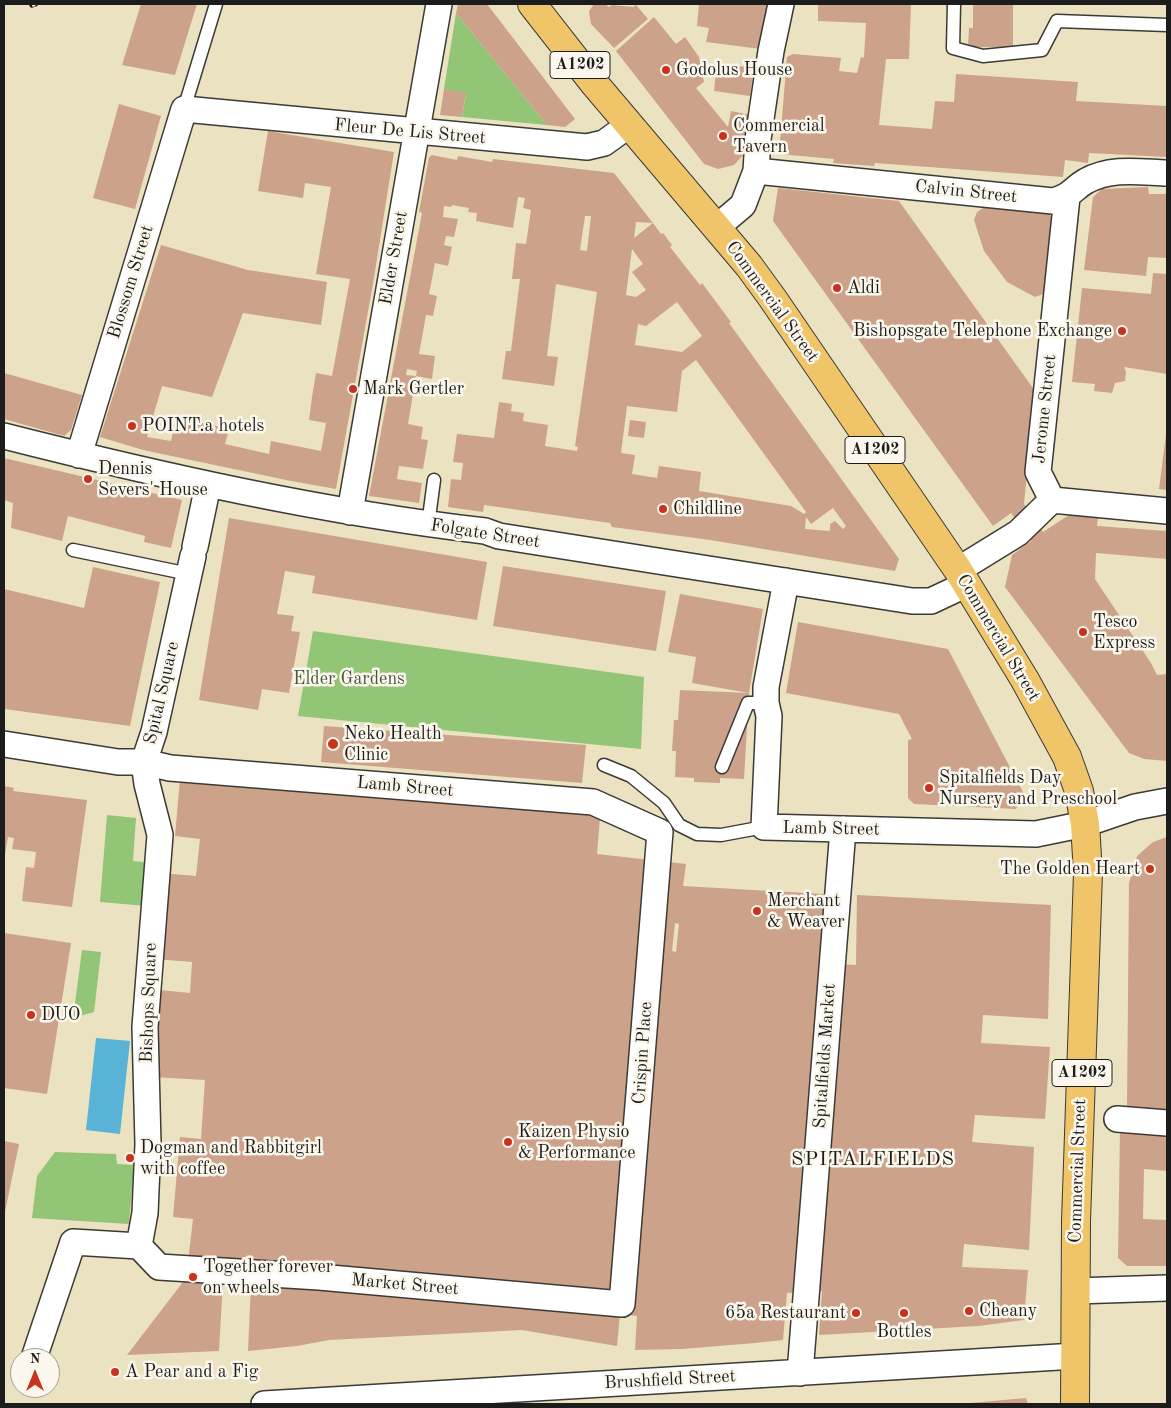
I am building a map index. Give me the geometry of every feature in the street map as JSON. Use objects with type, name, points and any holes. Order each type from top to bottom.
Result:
[{"type":"highway","name":"Commercial Street","points":[[532,4],[629,125],[717,227],[804,342],[962,577],[1025,680],[1067,757],[1079,790],[1085,824],[1088,891],[1075,1291],[1075,1404]]},
{"type":"street","name":"Elder Street","points":[[350,512],[439,4]]},
{"type":"street","points":[[717,227],[742,206],[756,171],[758,139],[766,80],[781,4]]},
{"type":"street","name":"Fleur De Lis Street","points":[[184,109],[416,133],[587,147],[604,143],[629,125]]},
{"type":"street","name":"Blossom Street","points":[[79,456],[184,109]]},
{"type":"street","points":[[1067,197],[1086,181],[1114,170],[1167,173]]},
{"type":"street","name":"Calvin Street","points":[[756,171],[1053,201],[1067,197]]},
{"type":"street","name":"Jerome Street","points":[[1052,500],[1038,472],[1067,197]]},
{"type":"street","name":"Folgate Street","points":[[4,436],[79,456],[208,485],[350,512],[428,525],[485,531],[499,536],[912,601],[931,601],[962,577]]},
{"type":"street","name":"Spital Square","points":[[4,744],[118,762],[144,762],[154,732],[208,485]]},
{"type":"street","points":[[962,577],[1018,533],[1052,500],[1167,511]]},
{"type":"street","name":"Lamb Street","points":[[786,581],[766,695],[769,716],[764,827],[1036,834],[1085,824],[1134,807],[1167,802]]},
{"type":"street","name":"Lamb Street","points":[[144,762],[170,768],[593,802],[669,828]]},
{"type":"street","name":"Bishops Square","points":[[139,1246],[144,1213],[148,1144],[145,1027],[160,835],[149,794],[144,762]]},
{"type":"street","name":"Crispin Place","points":[[622,1304],[669,828]]},
{"type":"street","name":"Spitalfields Market","points":[[800,1373],[843,830]]},
{"type":"street","points":[[1117,1119],[1167,1123]]},
{"type":"street","points":[[37,1348],[73,1242],[139,1246]]},
{"type":"street","name":"Market Street","points":[[139,1246],[159,1267],[319,1278],[622,1304]]},
{"type":"street","points":[[1075,1291],[1167,1288]]},
{"type":"street","name":"Brushfield Street","points":[[264,1404],[541,1396],[800,1373],[1076,1356]]},
{"type":"lane","points":[[184,109],[216,4]]},
{"type":"lane","points":[[954,4],[953,48],[983,56],[1042,50],[1057,21],[1167,25]]},
{"type":"lane","points":[[428,525],[434,480]]},
{"type":"lane","points":[[73,550],[192,559]]},
{"type":"lane","points":[[722,767],[748,703],[766,695]]},
{"type":"lane","points":[[604,765],[631,776],[664,804],[669,828],[697,834],[713,835],[764,827]]},
{"type":"green space","points":[[456,13],[547,125],[462,117],[466,94],[444,89]]},
{"type":"green space","name":"Elder Gardens","points":[[313,631],[644,677],[641,749],[298,716]]},
{"type":"green space","points":[[107,815],[136,818],[133,861],[153,863],[147,906],[100,902]]},
{"type":"green space","points":[[82,950],[101,952],[94,1012],[73,1018]]},
{"type":"green space","points":[[55,1152],[116,1154],[117,1164],[134,1165],[129,1224],[32,1218],[37,1176]]},
{"type":"water","points":[[96,1038],[130,1041],[120,1134],[86,1130]]},
{"type":"building","points":[[141,4],[197,4],[175,75],[122,65]]},
{"type":"building","points":[[458,4],[487,4],[575,119],[565,127],[547,125],[456,13]]},
{"type":"building","points":[[594,4],[605,4],[609,7],[612,5],[633,7],[636,5],[648,19],[614,48],[591,24],[589,11]]},
{"type":"building","points":[[699,4],[767,4],[761,49],[706,42],[709,28],[697,26]]},
{"type":"building","points":[[818,4],[911,4],[909,59],[886,59],[879,125],[932,129],[935,101],[954,102],[956,74],[1078,82],[1076,101],[1167,106],[1167,157],[1089,153],[1088,163],[1065,160],[1063,177],[875,163],[874,166],[833,163],[834,159],[779,154],[787,57],[793,54],[841,58],[839,71],[857,73],[861,57],[864,58],[866,23],[818,21]]},
{"type":"building","points":[[973,4],[1013,4],[1013,47],[968,47],[969,28],[973,28]]},
{"type":"building","points":[[654,17],[676,44],[685,37],[699,57],[704,82],[696,88],[728,127],[731,111],[750,115],[745,153],[734,165],[718,169],[704,164],[616,51]]},
{"type":"building","points":[[717,63],[754,68],[750,96],[714,91]]},
{"type":"building","points":[[444,89],[466,93],[462,117],[440,115]]},
{"type":"building","points":[[119,104],[161,116],[135,209],[93,198]]},
{"type":"building","points":[[268,131],[394,152],[373,284],[336,489],[143,450],[100,437],[161,245],[248,270],[327,282],[321,325],[243,313],[212,397],[162,386],[147,437],[171,441],[176,417],[229,429],[225,444],[269,454],[271,441],[321,451],[326,423],[309,420],[316,373],[332,376],[350,279],[316,274],[331,187],[305,183],[303,198],[258,191]]},
{"type":"building","points":[[432,155],[457,160],[458,156],[492,162],[493,159],[614,173],[653,223],[661,234],[663,233],[672,245],[670,247],[700,285],[702,283],[731,322],[729,323],[899,559],[895,571],[710,540],[612,527],[610,523],[484,505],[483,512],[448,507],[451,479],[461,480],[463,463],[453,462],[457,434],[494,438],[499,402],[512,404],[511,411],[524,413],[523,421],[548,425],[545,446],[577,451],[578,447],[575,446],[597,292],[556,284],[547,356],[558,357],[554,386],[502,379],[506,351],[511,351],[520,279],[512,279],[516,243],[526,244],[531,210],[523,208],[525,198],[518,197],[513,228],[476,221],[477,213],[468,212],[469,208],[452,205],[451,207],[444,206],[443,217],[458,219],[454,237],[446,236],[444,245],[452,247],[448,266],[435,263],[429,294],[437,296],[433,316],[426,315],[419,354],[435,356],[432,379],[416,376],[415,382],[428,385],[426,396],[413,394],[408,424],[423,427],[421,439],[428,440],[423,469],[399,466],[397,479],[422,483],[419,503],[369,496],[422,213],[419,212],[429,157]],"holes":[[[585,216],[591,216],[587,251],[580,250]],[[636,222],[653,223],[634,238]],[[632,249],[643,264],[632,272],[646,290],[636,297],[626,295]],[[677,302],[702,336],[682,352],[635,345],[638,324],[646,326]],[[696,360],[806,512],[804,514],[791,506],[699,491],[701,472],[659,466],[657,478],[632,474],[635,455],[621,453],[627,406],[677,412],[682,371]],[[407,369],[417,371],[416,376],[406,375]],[[833,508],[846,526],[843,529],[835,521],[830,524],[830,531],[805,529],[806,517],[811,524]]]},
{"type":"building","points":[[1148,187],[1149,194],[1165,194],[1167,191],[1167,258],[1148,257],[1146,276],[1084,270],[1093,197],[1102,189]]},
{"type":"building","points":[[778,188],[899,201],[1035,391],[1024,504],[1043,532],[1072,513],[1098,516],[1097,526],[1167,531],[1167,559],[1096,553],[1095,579],[1157,675],[1167,674],[1167,761],[1144,759],[1129,753],[1005,587],[1012,555],[1031,541],[1011,513],[993,526],[773,221]]},
{"type":"building","points":[[986,206],[1049,213],[1056,226],[1046,293],[1035,297],[1007,282],[984,251],[974,220],[977,212]]},
{"type":"building","name":"Bishopsgate Telephone Exchange","points":[[1153,273],[1167,274],[1167,374],[1124,367],[1126,372],[1125,381],[1115,383],[1112,393],[1094,391],[1095,384],[1072,382],[1082,288],[1151,294]]},
{"type":"building","points":[[4,373],[82,395],[71,430],[64,436],[4,419]]},
{"type":"building","points":[[630,420],[646,422],[644,438],[628,436]]},
{"type":"building","points":[[1167,434],[1167,490],[1159,489]]},
{"type":"building","points":[[4,458],[182,500],[171,548],[144,542],[145,536],[68,516],[62,541],[11,528],[13,503],[4,500]]},
{"type":"building","points":[[229,518],[487,562],[477,620],[312,593],[315,576],[285,571],[277,614],[294,616],[291,631],[300,632],[289,693],[262,689],[258,710],[199,700]]},
{"type":"building","points":[[503,566],[666,591],[656,651],[493,626]]},
{"type":"building","points":[[93,567],[160,582],[130,726],[4,709],[4,589],[84,608]]},
{"type":"building","points":[[680,594],[763,609],[749,693],[692,683],[696,657],[668,652]]},
{"type":"building","points":[[798,622],[948,649],[1024,794],[1016,809],[914,804],[908,798],[908,740],[912,739],[899,714],[786,693]]},
{"type":"building","points":[[680,690],[749,693],[744,779],[720,778],[720,783],[694,782],[694,778],[675,777],[676,751],[672,751],[674,720],[678,720]]},
{"type":"building","points":[[324,726],[586,745],[582,783],[321,762]]},
{"type":"building","points":[[182,756],[602,793],[597,854],[686,864],[683,886],[824,894],[820,963],[856,965],[857,895],[1051,905],[1048,1019],[983,1015],[981,1043],[1050,1047],[1045,1119],[975,1115],[972,1142],[1034,1147],[1029,1250],[964,1244],[962,1267],[1028,1270],[1024,1320],[978,1326],[819,1335],[822,1291],[787,1293],[783,1340],[755,1343],[682,1349],[635,1350],[637,1316],[620,1314],[617,1346],[522,1330],[329,1340],[297,1346],[248,1351],[251,1283],[223,1281],[219,1351],[127,1355],[186,1278],[193,1219],[173,1217],[180,1137],[201,1139],[205,1080],[153,1077],[159,990],[190,993],[192,962],[154,959],[161,873],[196,876],[200,839],[175,836]],"holes":[[[675,923],[679,924],[676,952],[672,951]]]},
{"type":"building","points":[[4,786],[14,788],[13,791],[87,800],[72,907],[22,901],[26,867],[34,868],[36,852],[12,849],[14,838],[8,837],[4,860]]},
{"type":"building","points":[[1167,837],[1167,1110],[1127,1106],[1129,883],[1137,856],[1153,842]]},
{"type":"building","name":"DUO","points":[[4,933],[71,943],[47,1094],[4,1088]]},
{"type":"building","points":[[1120,1129],[1167,1133],[1167,1171],[1144,1169],[1143,1219],[1167,1220],[1167,1266],[1127,1266],[1118,1258]]},
{"type":"building","points":[[4,1141],[19,1144],[5,1212],[4,1212]]},
{"type":"building","points":[[1026,1398],[1028,1404],[970,1404],[970,1403]]},
{"type":"place","name":"Godolus House","points":[[666,70]]},
{"type":"place","name":"Commercial Tavern","points":[[723,136]]},
{"type":"place","name":"Aldi","points":[[837,288]]},
{"type":"place","name":"Bishopsgate Telephone Exchange","points":[[1122,331]]},
{"type":"place","name":"Mark Gertler","points":[[353,389]]},
{"type":"place","name":"POINT.a hotels","points":[[132,426]]},
{"type":"place","name":"Dennis Severs' House","points":[[88,479]]},
{"type":"place","name":"Childline","points":[[663,509]]},
{"type":"place","name":"Tesco Express","points":[[1083,632]]},
{"type":"place","name":"Neko Health Clinic","points":[[333,744]]},
{"type":"place","name":"Spitalfields Day Nursery and Preschool","points":[[929,788]]},
{"type":"place","name":"The Golden Heart","points":[[1150,869]]},
{"type":"place","name":"Merchant & Weaver","points":[[757,911]]},
{"type":"place","name":"DUO","points":[[31,1015]]},
{"type":"place","name":"Kaizen Physio & Performance","points":[[508,1142]]},
{"type":"place","name":"Dogman and Rabbitgirl with coffee","points":[[130,1158]]},
{"type":"place","name":"Together forever on wheels","points":[[193,1277]]},
{"type":"place","name":"Cheany","points":[[969,1311]]},
{"type":"place","name":"65a Restaurant","points":[[856,1313]]},
{"type":"place","name":"Bottles","points":[[904,1313]]},
{"type":"place","name":"A Pear and a Fig","points":[[115,1372]]},
{"type":"district","name":"SPITALFIELDS","points":[[873,1160]]}]
